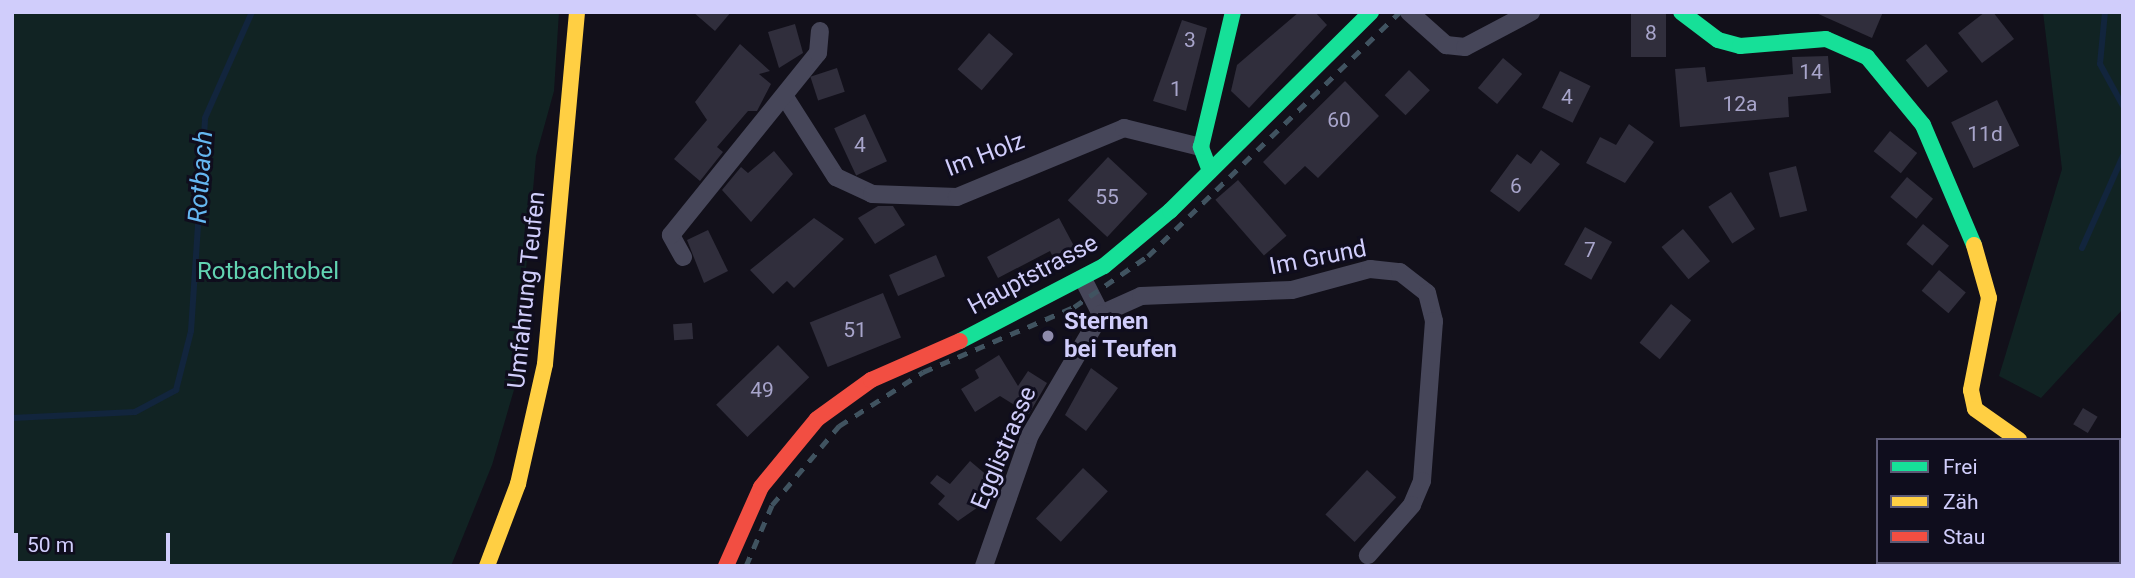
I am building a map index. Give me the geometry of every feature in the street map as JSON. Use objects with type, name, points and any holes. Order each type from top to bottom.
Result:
[{"type":"street","name":"Umfahrung Teufen","points":[[486,566],[534,423],[551,314],[577,12]]},
{"type":"street","points":[[1210,171],[1201,147],[1233,12]]},
{"type":"street","name":"Hauptstrasse","points":[[726,566],[761,487],[826,412],[871,380],[1083,279],[1136,242],[1371,12]]},
{"type":"street","points":[[1409,12],[1446,45],[1465,47],[1531,12]]},
{"type":"street","points":[[1681,12],[1718,40],[1740,46],[1826,39],[1867,57],[1892,82],[1923,125],[1967,218],[1989,299],[1971,390],[1975,409],[2016,438]]},
{"type":"street","points":[[683,257],[671,235],[818,53],[820,31]]},
{"type":"street","name":"Im Holz","points":[[785,97],[836,177],[872,194],[957,197],[1124,128],[1201,147]]},
{"type":"street","name":"Im Grund","points":[[1101,314],[1141,296],[1292,290],[1370,269],[1400,271],[1427,293],[1434,321],[1422,481],[1412,505],[1367,555]]},
{"type":"street","points":[[1083,279],[1101,314]]},
{"type":"street","name":"Egglistrasse","points":[[984,566],[1030,435],[1101,314]]},
{"type":"green space","name":"Rotbachtobel","points":[[12,12],[559,12],[554,91],[536,156],[516,383],[492,465],[451,566],[12,566]]},
{"type":"green space","points":[[2043,12],[2123,12],[2123,309],[2041,398],[1999,376],[2062,169]]},
{"type":"building","points":[[693,12],[731,12],[715,31]]},
{"type":"building","points":[[1299,12],[1315,12],[1327,25],[1249,108],[1231,91],[1237,65]]},
{"type":"building","points":[[1631,12],[1666,12],[1666,57],[1631,57]]},
{"type":"building","points":[[1814,12],[1883,12],[1872,38]]},
{"type":"building","points":[[1985,12],[1993,12],[2014,39],[1982,63],[1958,33]]},
{"type":"building","points":[[1182,20],[1207,28],[1186,111],[1153,101]]},
{"type":"building","points":[[795,24],[803,53],[779,68],[768,32]]},
{"type":"building","points":[[989,33],[1013,54],[982,90],[958,69]]},
{"type":"building","points":[[740,44],[770,71],[759,74],[771,84],[757,111],[748,111],[717,147],[723,152],[700,181],[674,159],[707,120],[695,102]]},
{"type":"building","points":[[1926,44],[1948,71],[1928,88],[1906,60]]},
{"type":"building","points":[[1828,56],[1831,93],[1788,97],[1789,117],[1680,127],[1675,69],[1705,67],[1707,82],[1793,74],[1792,57]]},
{"type":"building","points":[[1503,58],[1522,74],[1497,104],[1478,88]]},
{"type":"building","points":[[837,68],[845,92],[818,100],[810,77]]},
{"type":"building","points":[[1409,70],[1430,90],[1406,115],[1385,95]]},
{"type":"building","points":[[1560,71],[1591,86],[1573,123],[1542,108]]},
{"type":"building","points":[[1345,81],[1379,116],[1318,178],[1305,166],[1285,185],[1263,162]]},
{"type":"building","points":[[1997,100],[2019,146],[1974,168],[1951,122]]},
{"type":"building","points":[[865,114],[887,161],[856,175],[834,128]]},
{"type":"building","points":[[1629,124],[1654,142],[1625,183],[1586,163],[1600,137],[1616,145]]},
{"type":"building","points":[[1890,131],[1917,153],[1901,173],[1874,151]]},
{"type":"building","points":[[1541,150],[1560,164],[1519,212],[1490,191],[1517,154],[1531,164]]},
{"type":"building","points":[[774,151],[793,174],[751,222],[722,190],[741,167],[748,173]]},
{"type":"building","points":[[1108,157],[1147,194],[1107,237],[1068,200]]},
{"type":"building","points":[[1796,166],[1807,211],[1780,217],[1769,173]]},
{"type":"building","points":[[1907,177],[1933,199],[1916,219],[1890,197]]},
{"type":"building","points":[[1238,180],[1287,236],[1264,256],[1215,200]]},
{"type":"building","points":[[1731,192],[1755,229],[1732,244],[1708,207]]},
{"type":"building","points":[[878,206],[893,206],[905,225],[875,244],[858,218]]},
{"type":"building","points":[[814,218],[844,239],[794,288],[787,281],[773,294],[750,270]]},
{"type":"building","points":[[1059,218],[1074,246],[1053,257],[1050,251],[998,278],[987,257]]},
{"type":"building","points":[[1923,224],[1949,246],[1932,266],[1906,244]]},
{"type":"building","points":[[1585,227],[1612,242],[1591,280],[1564,265]]},
{"type":"building","points":[[1683,229],[1710,261],[1689,279],[1662,247]]},
{"type":"building","points":[[708,230],[728,271],[704,283],[687,240]]},
{"type":"building","points":[[936,255],[945,276],[898,296],[889,275]]},
{"type":"building","points":[[1939,270],[1966,292],[1948,313],[1922,291]]},
{"type":"building","points":[[883,293],[901,338],[828,367],[810,323]]},
{"type":"building","points":[[1671,304],[1691,320],[1660,359],[1640,343]]},
{"type":"building","points":[[692,323],[693,339],[674,340],[673,324]]},
{"type":"building","points":[[778,345],[809,377],[747,437],[716,405]]},
{"type":"building","points":[[999,355],[1018,386],[1028,371],[1047,383],[1029,414],[1000,396],[975,412],[961,389],[979,378],[975,370]]},
{"type":"building","points":[[1091,368],[1118,388],[1086,431],[1065,415]]},
{"type":"building","points":[[2083,408],[2098,417],[2088,433],[2073,424]]},
{"type":"building","points":[[970,461],[989,477],[974,500],[981,505],[958,521],[938,504],[945,496],[930,483],[937,475],[950,484]]},
{"type":"building","points":[[1083,468],[1108,491],[1061,542],[1036,518]]},
{"type":"building","points":[[1367,470],[1396,497],[1355,542],[1325,515]]},
{"type":"waterway","name":"Rotbach","points":[[12,418],[135,412],[176,390],[191,331],[205,118],[252,12]]},
{"type":"waterway","points":[[2105,12],[2100,64],[2123,106]]},
{"type":"waterway","points":[[2082,248],[2123,156]]},
{"type":"railway","points":[[746,566],[772,505],[839,426],[923,372],[1074,307],[1148,256],[1400,12]]},
{"type":"traffic: fast","points":[[1210,171],[1201,147],[1233,12]]},
{"type":"traffic: fast","points":[[960,341],[1104,266],[1170,211],[1371,12]]},
{"type":"traffic: fast","points":[[1681,12],[1718,40],[1740,46],[1826,39],[1867,57],[1923,125],[1974,245]]},
{"type":"traffic: slow","points":[[487,566],[518,484],[545,364],[577,12]]},
{"type":"traffic: slow","points":[[1974,245],[1989,298],[1971,390],[1975,409],[2016,438]]},
{"type":"traffic: jam","points":[[726,566],[761,487],[817,419],[871,380],[960,341]]},
{"type":"place","name":"Sternen bei Teufen","points":[[1048,336]]}]
